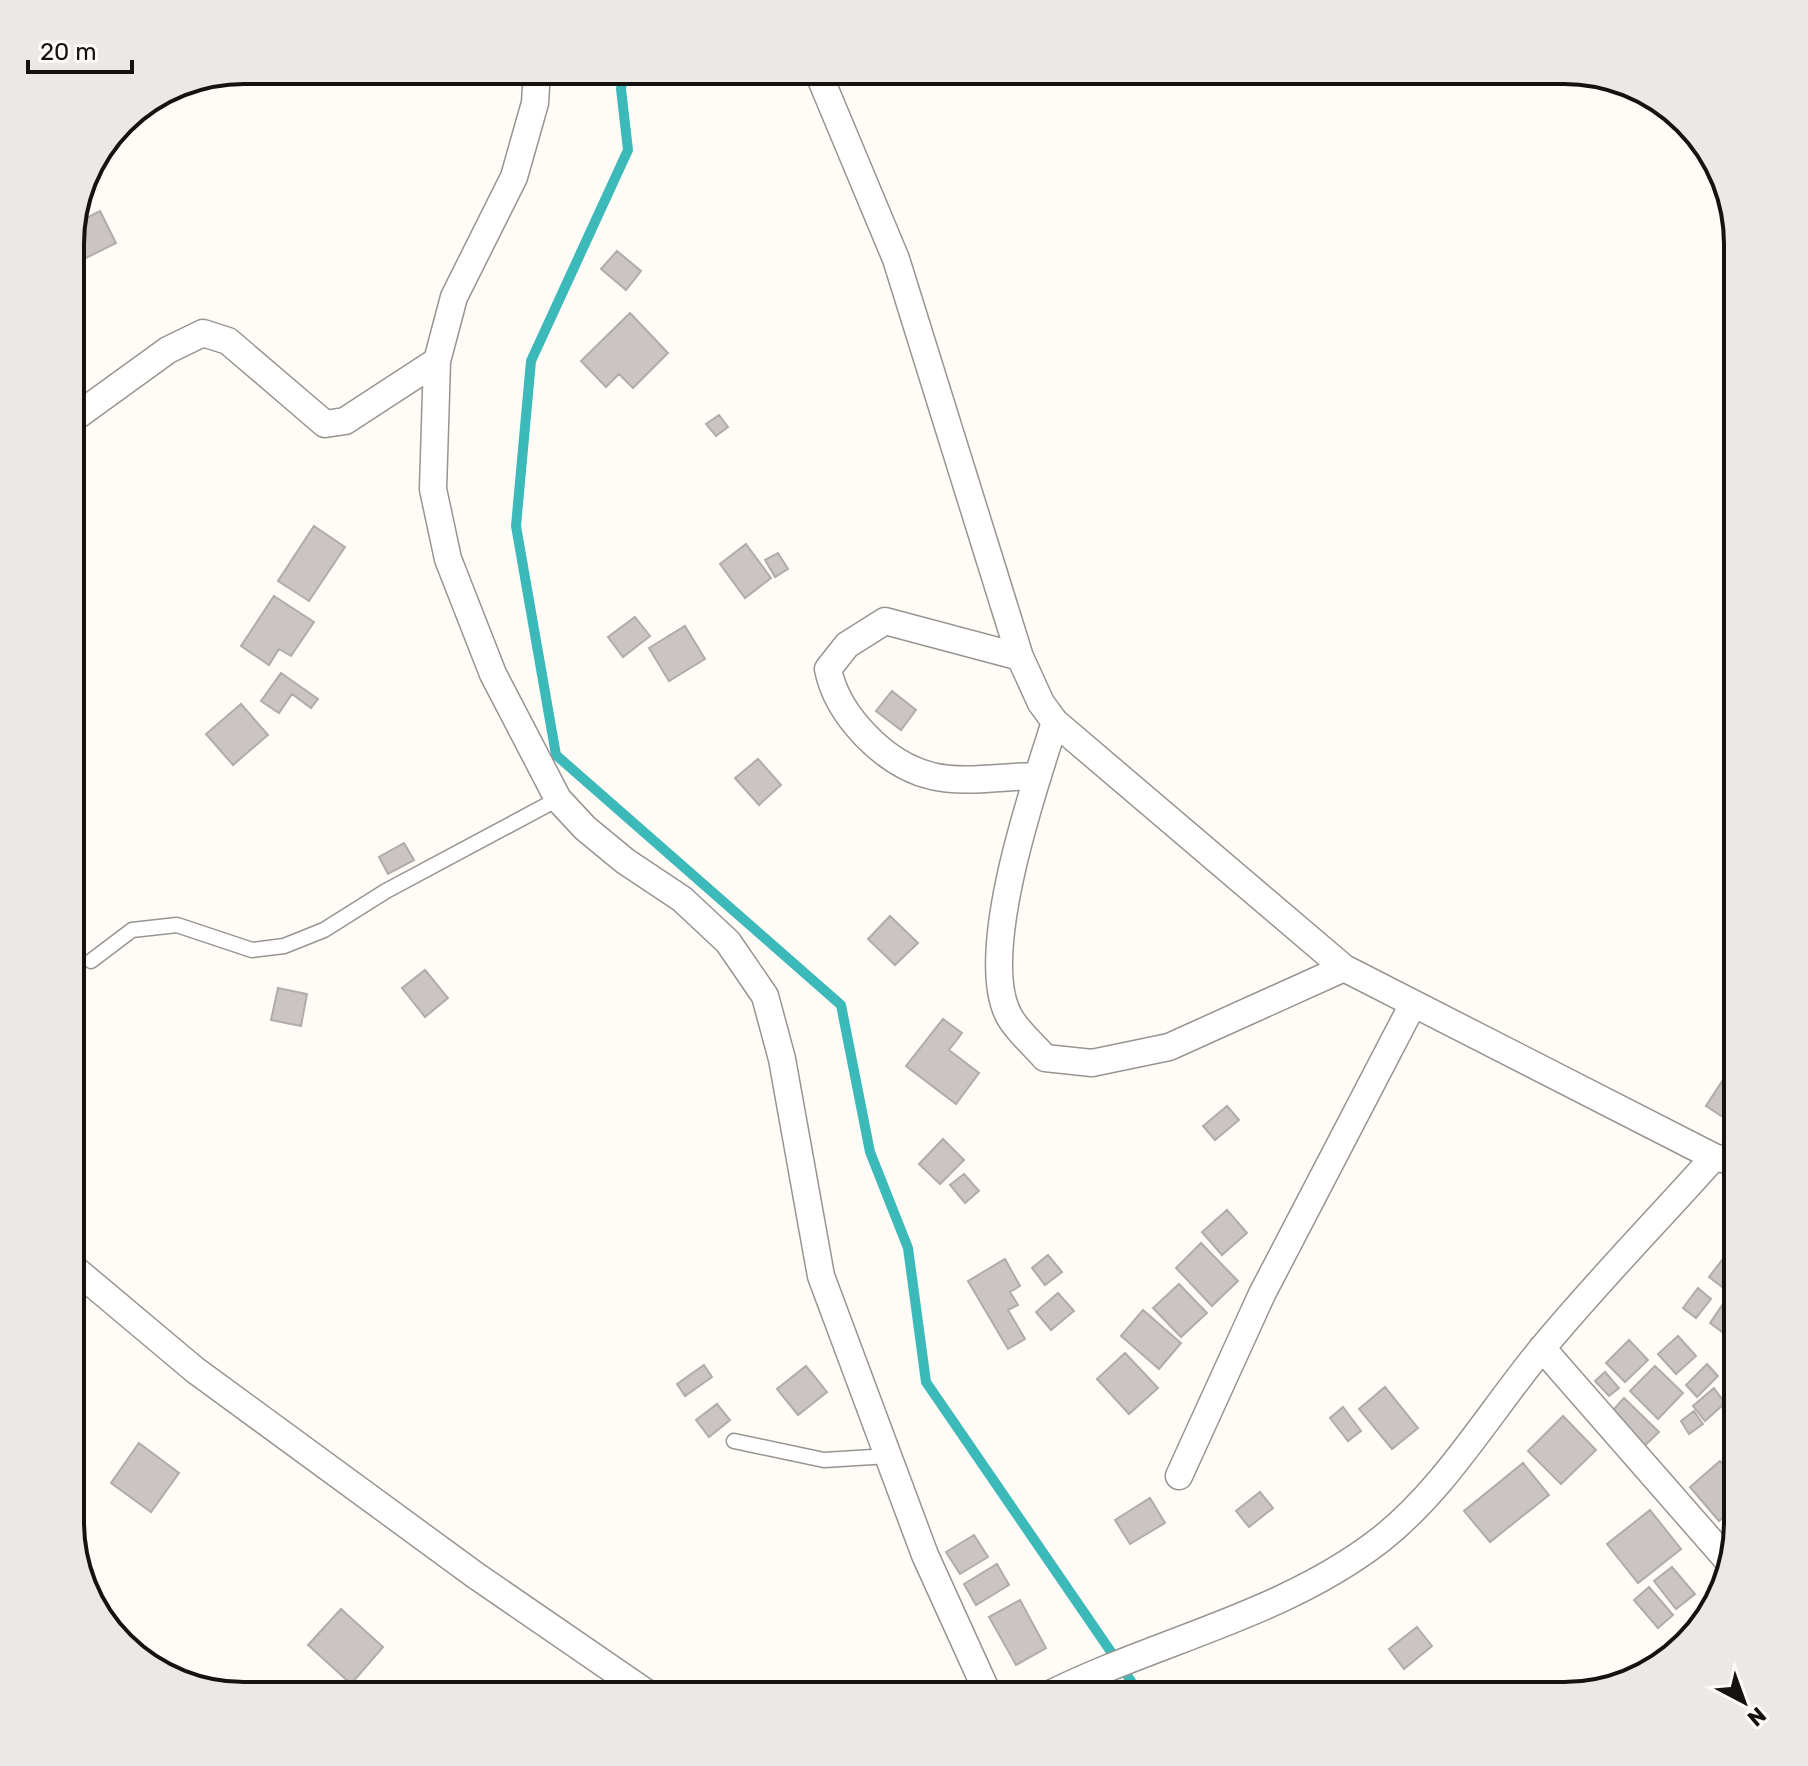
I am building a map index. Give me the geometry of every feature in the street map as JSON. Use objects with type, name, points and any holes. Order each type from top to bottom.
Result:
[{"type":"street","points":[[536,84],[535,103],[514,177],[454,297],[437,361],[433,489],[448,559],[493,674],[558,799],[585,828],[625,861],[682,899],[728,942],[765,996],[782,1059],[821,1276],[925,1555],[983,1682]]},
{"type":"street","points":[[823,84],[896,259],[1020,657],[1041,703],[1055,722],[1344,968],[1724,1159]]},
{"type":"street","points":[[84,411],[168,350],[203,333],[228,341],[325,424],[345,421],[437,361]]},
{"type":"street","points":[[1020,657],[885,621],[847,645],[828,669],[832,692],[866,735],[899,762],[932,776],[1038,776]]},
{"type":"street","points":[[1055,722],[1023,820],[997,960],[1008,1016],[1045,1058],[1092,1063],[1169,1047],[1344,968]]},
{"type":"street","points":[[1179,1476],[1262,1294],[1413,1004]]},
{"type":"street","points":[[1074,1682],[1105,1667],[1301,1591],[1380,1540],[1431,1489],[1542,1348],[1724,1162]]},
{"type":"street","points":[[84,1277],[195,1370],[475,1575],[631,1682]]},
{"type":"street","points":[[1542,1348],[1721,1553]]},
{"type":"lane","points":[[91,961],[132,930],[177,925],[252,950],[284,946],[324,930],[386,891],[558,799]]},
{"type":"lane","points":[[734,1441],[824,1460],[889,1456]]},
{"type":"building","points":[[100,211],[116,243],[84,259],[84,233],[86,218]]},
{"type":"building","points":[[617,251],[641,271],[626,290],[601,269]]},
{"type":"building","points":[[630,313],[668,353],[633,388],[619,374],[606,387],[581,361]]},
{"type":"building","points":[[719,415],[728,427],[716,436],[706,424]]},
{"type":"building","points":[[314,526],[345,547],[309,601],[278,581]]},
{"type":"building","points":[[746,544],[771,578],[745,598],[720,564]]},
{"type":"building","points":[[778,553],[788,569],[775,577],[765,560]]},
{"type":"building","points":[[274,596],[314,622],[291,656],[279,649],[269,665],[241,646]]},
{"type":"building","points":[[635,617],[650,636],[623,657],[608,637]]},
{"type":"building","points":[[685,626],[705,659],[669,681],[649,648]]},
{"type":"building","points":[[281,673],[318,699],[311,708],[292,694],[279,713],[261,701]]},
{"type":"building","points":[[892,691],[916,710],[901,730],[876,711]]},
{"type":"building","points":[[241,704],[268,735],[233,765],[206,734]]},
{"type":"building","points":[[758,759],[781,785],[759,805],[735,778]]},
{"type":"building","points":[[404,843],[414,860],[388,874],[379,857]]},
{"type":"building","points":[[890,916],[918,943],[895,965],[868,939]]},
{"type":"building","points":[[425,970],[448,998],[425,1017],[402,988]]},
{"type":"building","points":[[278,988],[307,994],[301,1026],[271,1020]]},
{"type":"building","points":[[943,1019],[962,1033],[949,1050],[979,1073],[956,1104],[906,1066]]},
{"type":"building","points":[[1724,1078],[1724,1118],[1706,1106]]},
{"type":"building","points":[[1227,1106],[1239,1120],[1215,1140],[1203,1126]]},
{"type":"building","points":[[943,1139],[964,1160],[940,1184],[919,1164]]},
{"type":"building","points":[[964,1174],[979,1191],[965,1203],[950,1185]]},
{"type":"building","points":[[1227,1210],[1247,1233],[1222,1255],[1202,1232]]},
{"type":"building","points":[[1201,1243],[1238,1281],[1212,1306],[1176,1268]]},
{"type":"building","points":[[1048,1255],[1062,1272],[1045,1285],[1032,1268]]},
{"type":"building","points":[[1724,1258],[1724,1288],[1709,1277]]},
{"type":"building","points":[[1005,1259],[1020,1286],[1010,1292],[1018,1305],[1008,1310],[1025,1339],[1008,1349],[968,1281]]},
{"type":"building","points":[[1179,1284],[1207,1313],[1181,1337],[1153,1308]]},
{"type":"building","points":[[1698,1288],[1711,1299],[1696,1318],[1683,1308]]},
{"type":"building","points":[[1058,1293],[1074,1311],[1051,1330],[1036,1312]]},
{"type":"building","points":[[1723,1304],[1724,1305],[1724,1333],[1710,1323]]},
{"type":"building","points":[[1143,1310],[1181,1343],[1159,1369],[1121,1336]]},
{"type":"building","points":[[1678,1336],[1696,1356],[1676,1374],[1658,1354]]},
{"type":"building","points":[[1629,1340],[1648,1360],[1625,1382],[1606,1363]]},
{"type":"building","points":[[1125,1353],[1158,1388],[1129,1414],[1097,1379]]},
{"type":"building","points":[[1707,1364],[1718,1376],[1697,1397],[1686,1385]]},
{"type":"building","points":[[704,1365],[712,1377],[685,1396],[677,1384]]},
{"type":"building","points":[[806,1366],[827,1392],[798,1415],[777,1389]]},
{"type":"building","points":[[1655,1366],[1683,1393],[1658,1419],[1630,1391]]},
{"type":"building","points":[[1605,1372],[1619,1388],[1609,1396],[1595,1381]]},
{"type":"building","points":[[1385,1387],[1418,1428],[1392,1449],[1359,1409]]},
{"type":"building","points":[[1714,1388],[1724,1402],[1705,1421],[1693,1406]]},
{"type":"building","points":[[1624,1398],[1659,1432],[1638,1452],[1605,1419]]},
{"type":"building","points":[[717,1404],[730,1420],[709,1437],[696,1420]]},
{"type":"building","points":[[1343,1407],[1361,1431],[1348,1441],[1330,1418]]},
{"type":"building","points":[[1694,1411],[1703,1424],[1689,1434],[1681,1421]]},
{"type":"building","points":[[1563,1416],[1596,1450],[1561,1484],[1528,1451]]},
{"type":"building","points":[[139,1443],[179,1473],[151,1512],[111,1483]]},
{"type":"building","points":[[1720,1461],[1724,1466],[1724,1517],[1719,1521],[1690,1487]]},
{"type":"building","points":[[1523,1463],[1549,1495],[1490,1542],[1464,1511]]},
{"type":"building","points":[[1260,1492],[1273,1508],[1249,1527],[1236,1511]]},
{"type":"building","points":[[1150,1498],[1165,1523],[1130,1544],[1115,1520]]},
{"type":"building","points":[[1650,1510],[1681,1549],[1638,1583],[1607,1544]]},
{"type":"building","points":[[974,1535],[988,1557],[960,1574],[946,1552]]},
{"type":"building","points":[[997,1564],[1009,1585],[976,1605],[964,1584]]},
{"type":"building","points":[[1672,1567],[1695,1594],[1676,1609],[1654,1581]]},
{"type":"building","points":[[1649,1587],[1673,1615],[1658,1628],[1634,1600]]},
{"type":"building","points":[[1020,1600],[1046,1648],[1016,1665],[989,1617]]},
{"type":"building","points":[[341,1609],[383,1647],[353,1682],[349,1682],[308,1645]]},
{"type":"building","points":[[1417,1627],[1432,1646],[1404,1669],[1389,1649]]},
{"type":"waterway","points":[[622,84],[628,150],[531,361],[516,526],[556,755],[841,1005],[870,1152],[908,1248],[926,1382],[1131,1682]]}]
